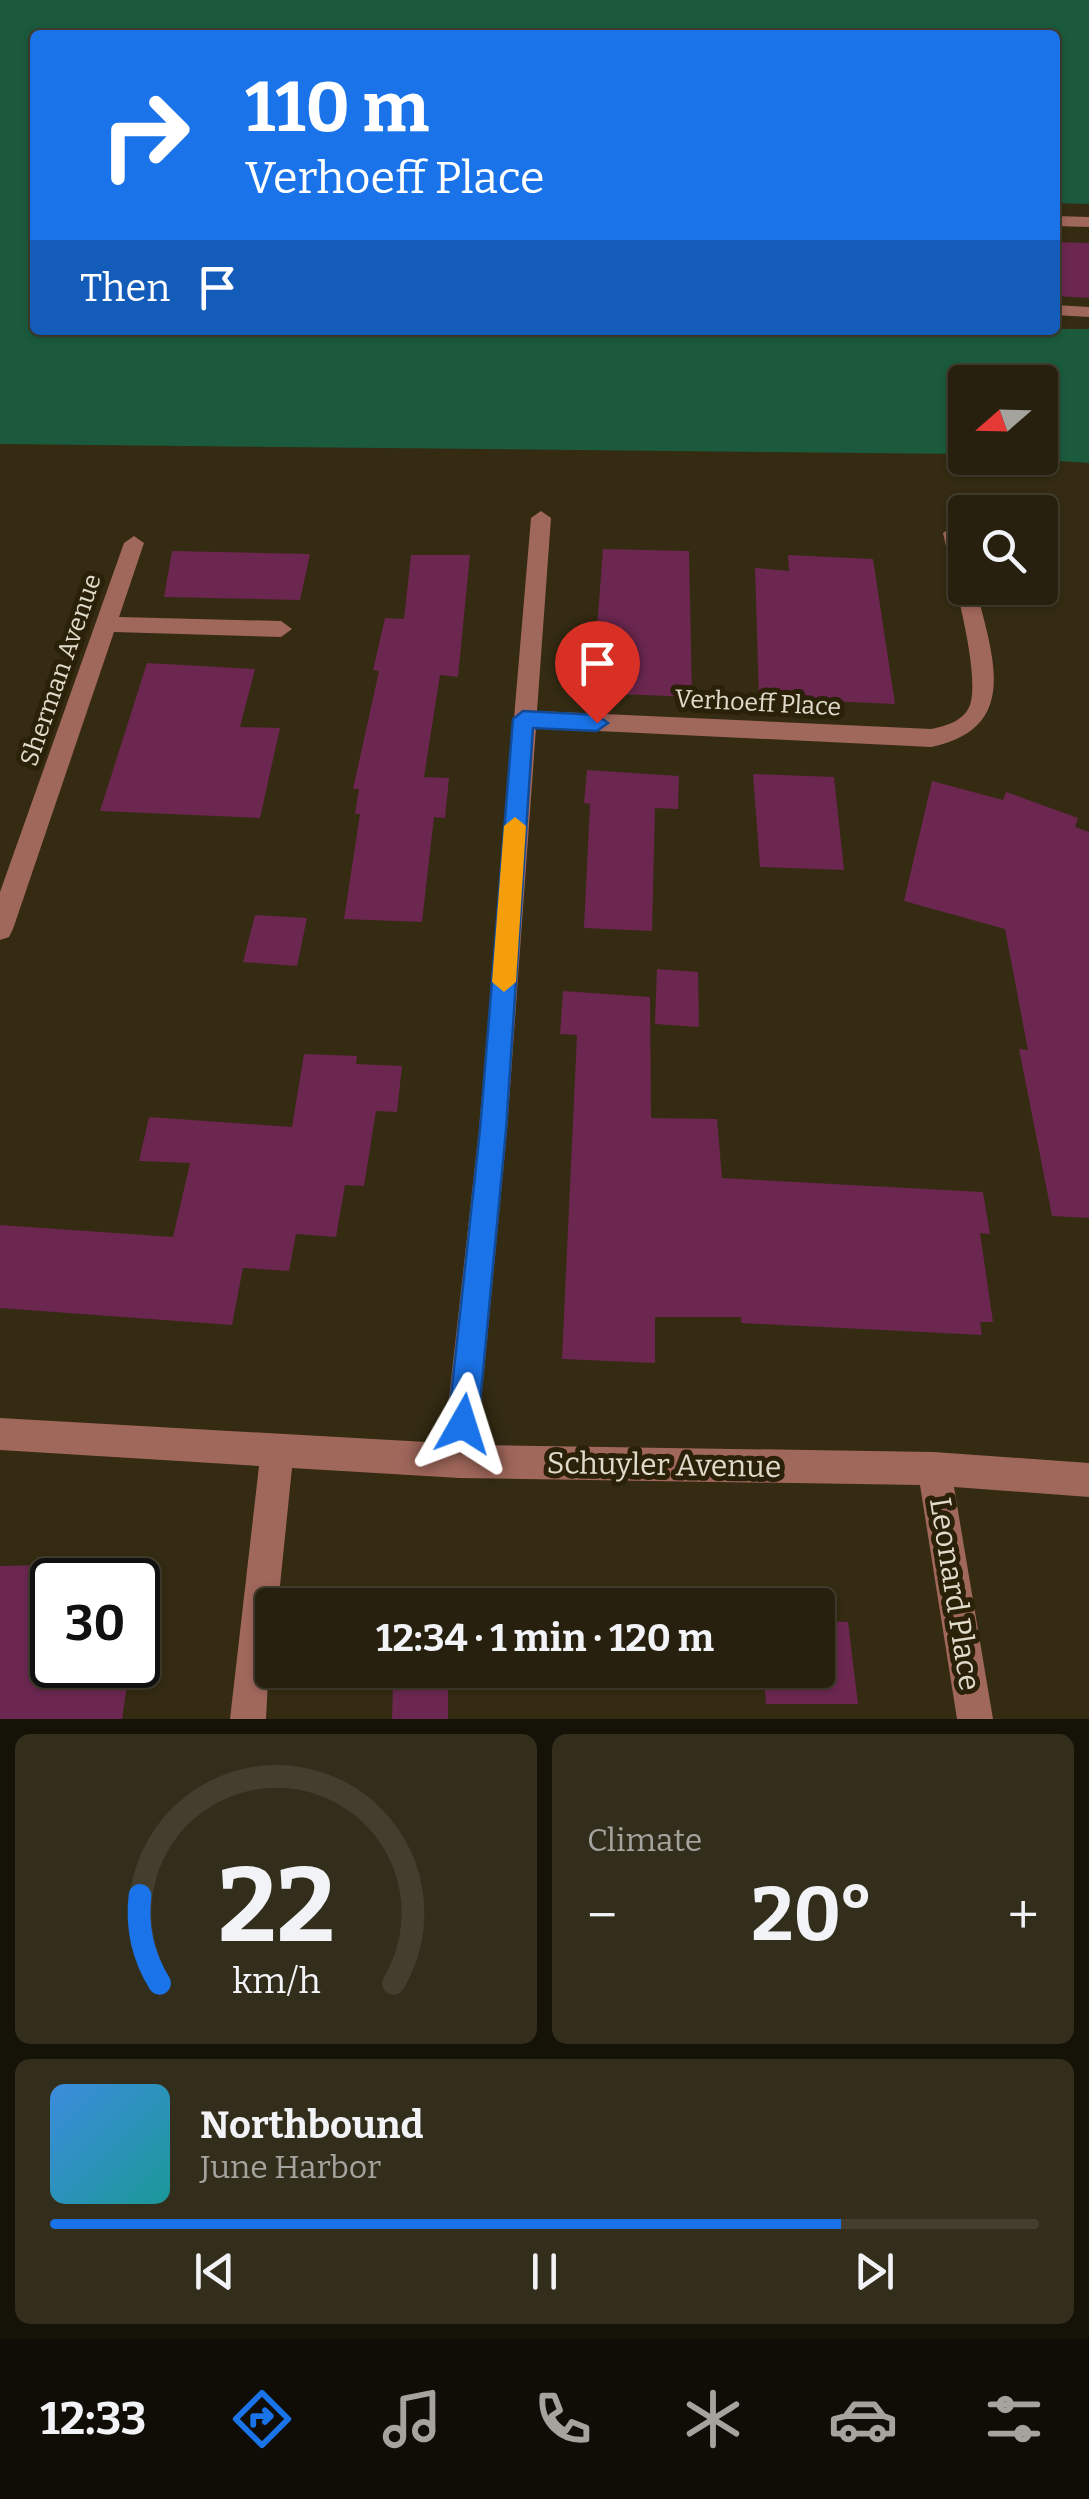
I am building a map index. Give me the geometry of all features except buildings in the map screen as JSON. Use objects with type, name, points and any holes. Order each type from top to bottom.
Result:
[{"type":"street","points":[[1060,221],[1089,222]]},
{"type":"street","points":[[1060,310],[1089,312]]},
{"type":"street","points":[[459,1461],[493,1130],[541,518]]},
{"type":"street","name":"Sherman Avenue","points":[[0,929],[134,543]]},
{"type":"street","name":"Verhoeff Place","points":[[523,719],[931,738],[962,729],[973,720],[984,689],[967,605]]},
{"type":"street","points":[[106,624],[281,629]]},
{"type":"street","name":"Schuyler Avenue","points":[[0,1434],[459,1461],[934,1470],[1089,1480]]},
{"type":"street","points":[[248,1719],[276,1450]]},
{"type":"street","name":"Leonard Place","points":[[934,1470],[976,1719]]},
{"type":"green space","points":[[0,0],[1089,0],[1089,204],[1060,203],[1060,30],[30,30],[30,335],[1060,335],[1060,329],[1089,329],[1089,463],[1058,461],[1058,365],[948,365],[948,454],[0,444]]},
{"type":"slow traffic","points":[[504,982],[515,826]]},
{"type":"route","points":[[463,1424],[493,1130],[523,719],[597,723]]}]
